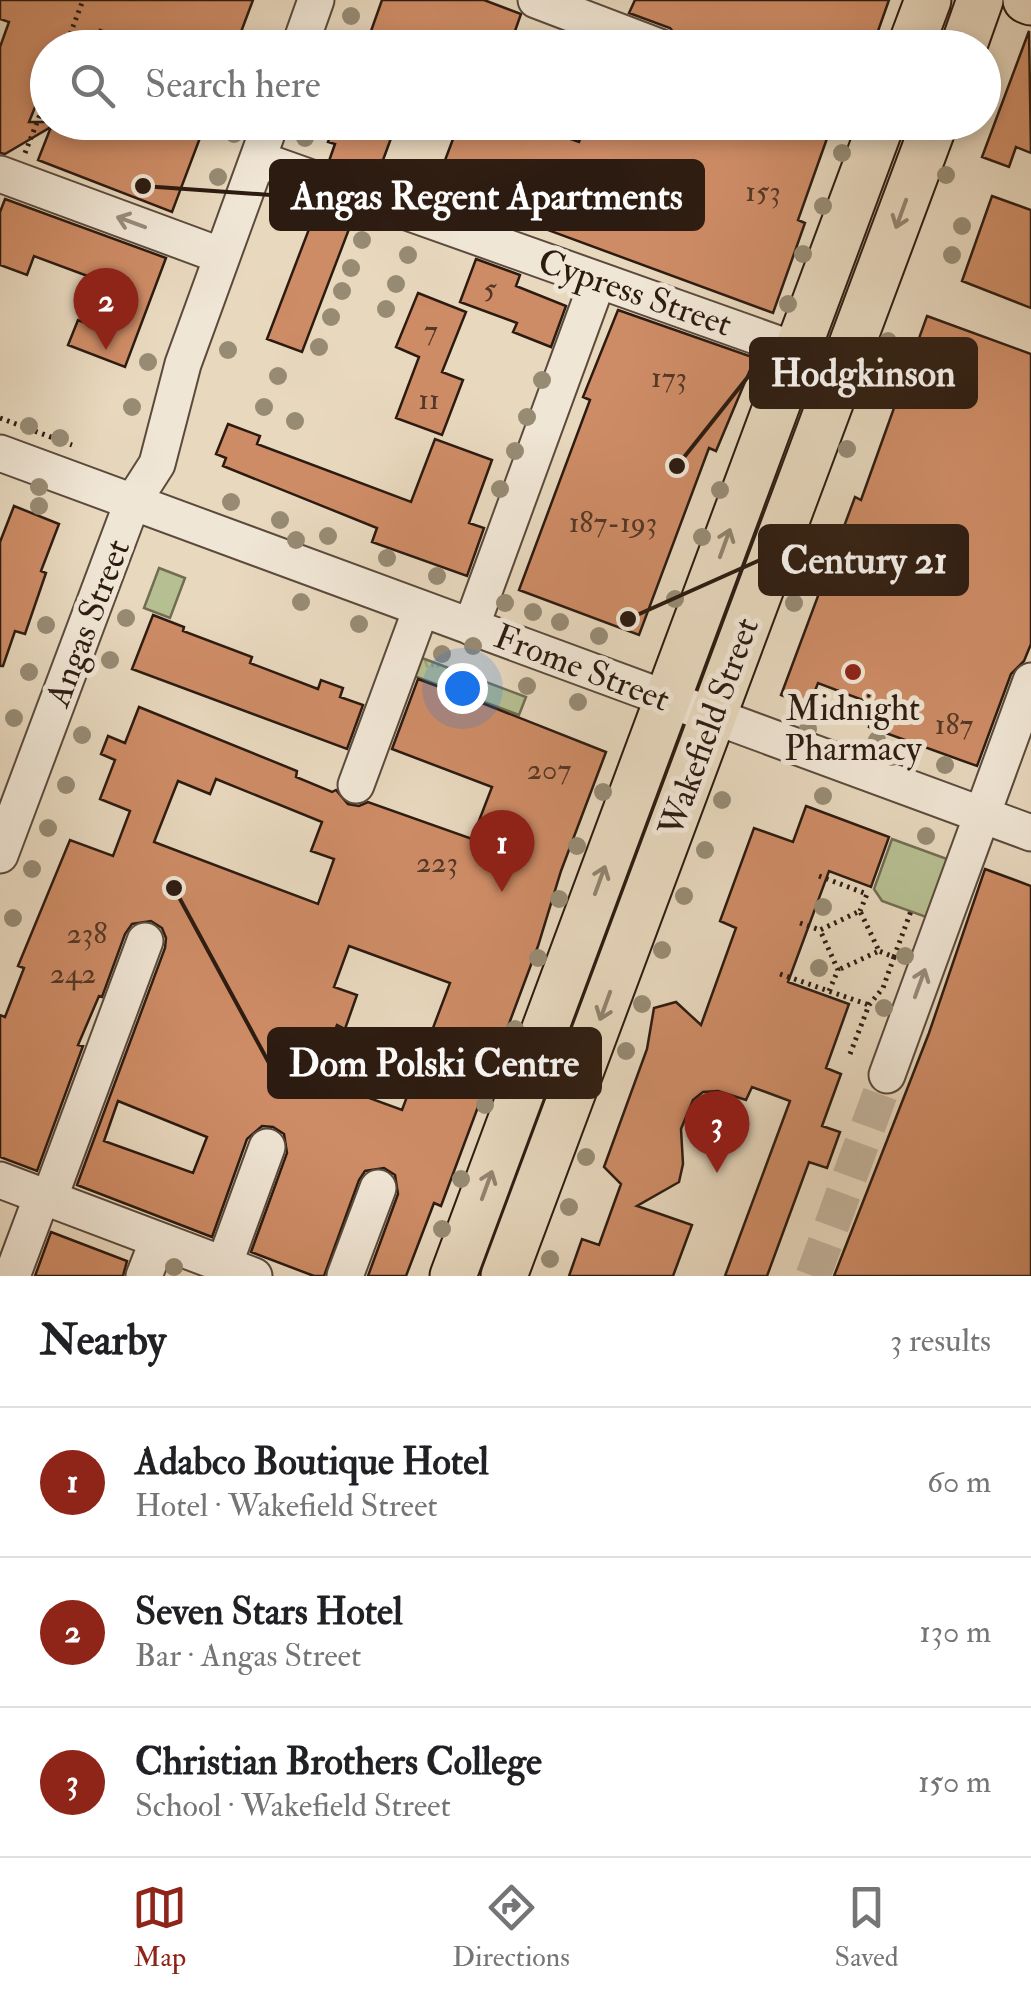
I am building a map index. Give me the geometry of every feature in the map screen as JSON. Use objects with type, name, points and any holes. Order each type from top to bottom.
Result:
[{"type":"main road","points":[[917,30],[928,0]]},
{"type":"main road","points":[[969,30],[980,0]]},
{"type":"main road","name":"Wakefield Street","points":[[453,1276],[796,350],[869,140]]},
{"type":"main road","name":"Wakefield Street","points":[[504,1276],[928,140]]},
{"type":"main road","points":[[505,1137],[550,1154]]},
{"type":"street","points":[[305,30],[316,0]]},
{"type":"street","points":[[536,0],[615,30]]},
{"type":"street","name":"Angas Street","points":[[0,855],[132,503],[157,464],[183,364],[265,140]]},
{"type":"street","name":"Cypress Street","points":[[258,159],[843,367]]},
{"type":"street","points":[[10,170],[222,256]]},
{"type":"street","points":[[471,627],[598,280]]},
{"type":"street","name":"Frome Street","points":[[0,454],[1031,833]]},
{"type":"street","points":[[356,784],[420,609]]},
{"type":"street","points":[[886,1074],[1031,681]]},
{"type":"street","points":[[12,1276],[145,940]]},
{"type":"street","points":[[0,1180],[239,1270],[267,1147]]},
{"type":"street","points":[[345,1276],[378,1188]]},
{"type":"street","points":[[144,1276],[158,1240]]},
{"type":"path","points":[[72,30],[83,0]]},
{"type":"path","points":[[10,170],[30,130]]},
{"type":"path","points":[[800,923],[820,930],[860,911],[867,894],[818,876]]},
{"type":"path","points":[[860,911],[879,951],[894,957]]},
{"type":"path","points":[[850,1054],[869,1005],[882,988],[911,911]]},
{"type":"path","points":[[820,930],[838,970]]},
{"type":"path","points":[[829,991],[838,970],[879,951]]},
{"type":"path","points":[[780,974],[869,1005]]},
{"type":"green space","points":[[159,568],[185,578],[170,618],[144,608]]},
{"type":"green space","points":[[422,658],[526,697],[519,715],[414,676]]},
{"type":"green space","points":[[892,839],[947,859],[926,917],[882,901],[874,889]]},
{"type":"building","points":[[0,0],[253,0],[242,30],[30,30],[30,139],[5,154],[0,153],[0,47],[9,22],[0,19]]},
{"type":"building","points":[[382,0],[484,0],[521,14],[515,30],[371,30]]},
{"type":"building","points":[[635,0],[889,0],[878,30],[672,30],[629,13]]},
{"type":"building","points":[[1029,31],[1031,153],[1016,147],[1009,167],[982,157],[988,140],[1001,140],[1001,106]]},
{"type":"building","points":[[46,140],[199,140],[172,212],[38,160]]},
{"type":"building","points":[[390,140],[383,160],[420,174],[413,192],[329,161],[335,144],[328,142]]},
{"type":"building","points":[[453,140],[826,140],[798,220],[805,223],[773,313],[502,213],[499,220],[432,195]]},
{"type":"building","points":[[992,196],[1031,210],[1031,308],[962,281]]},
{"type":"building","points":[[5,199],[166,258],[125,367],[68,345],[78,320],[111,333],[128,291],[34,256],[27,275],[0,265],[0,212]]},
{"type":"building","points":[[319,203],[354,216],[302,352],[267,339]]},
{"type":"building","points":[[476,259],[520,275],[516,286],[566,306],[551,347],[513,332],[517,323],[460,302]]},
{"type":"building","points":[[418,293],[466,312],[442,372],[463,380],[442,435],[396,418],[419,357],[396,347]]},
{"type":"building","points":[[618,310],[755,358],[716,451],[709,448],[639,635],[519,590],[590,400],[583,397]]},
{"type":"building","points":[[927,316],[1031,354],[1031,644],[1024,661],[1011,674],[977,766],[869,727],[876,705],[818,683],[809,706],[781,695],[855,497],[861,500]]},
{"type":"building","points":[[228,424],[260,436],[257,444],[411,502],[435,439],[492,460],[469,523],[484,528],[467,576],[372,542],[377,528],[223,466],[226,458],[216,454]]},
{"type":"building","points":[[14,506],[59,524],[41,571],[46,573],[25,634],[15,631],[0,666],[0,542]]},
{"type":"building","points":[[153,615],[184,627],[183,631],[252,657],[250,663],[318,689],[321,680],[343,688],[340,697],[363,705],[347,749],[132,669]]},
{"type":"building","points":[[418,679],[445,689],[443,695],[475,707],[477,701],[606,752],[441,1206],[434,1203],[406,1276],[368,1276],[398,1194],[395,1175],[384,1168],[365,1171],[359,1180],[324,1276],[314,1276],[251,1252],[287,1153],[284,1134],[273,1127],[262,1126],[247,1139],[212,1237],[77,1185],[165,948],[162,928],[151,921],[132,924],[125,934],[102,997],[99,996],[78,1045],[83,1046],[37,1171],[0,1157],[0,1015],[5,1017],[24,968],[18,966],[70,840],[113,856],[130,811],[100,799],[115,760],[101,754],[108,736],[125,743],[139,707],[297,771],[296,777],[332,792],[336,790],[348,804],[359,806],[368,802],[472,839],[492,787],[392,749]],"holes":[[[216,779],[322,822],[311,851],[334,859],[318,904],[154,842],[178,781],[210,794]],[[349,946],[450,983],[402,1110],[317,1079],[337,1025],[345,1029],[357,995],[334,987]],[[118,1101],[207,1137],[193,1173],[104,1141]]]},
{"type":"building","points":[[806,806],[889,837],[871,887],[829,871],[788,982],[849,1004],[826,1068],[841,1074],[822,1126],[840,1132],[827,1168],[809,1162],[767,1276],[725,1276],[790,1101],[752,1087],[746,1100],[718,1091],[703,1092],[693,1100],[681,1129],[683,1164],[679,1182],[637,1206],[692,1225],[673,1276],[569,1276],[582,1239],[599,1245],[621,1184],[604,1167],[647,1049],[654,1008],[676,1002],[701,1025],[736,928],[720,921],[754,828],[793,842]]},
{"type":"building","points":[[985,869],[1031,886],[1031,1276],[834,1276],[929,1033]]},
{"type":"building","points":[[51,1232],[127,1261],[123,1276],[35,1276]]},
{"type":"tunnel","points":[[813,1276],[887,1075]]},
{"type":"place","name":"Angas Regent Apartments","points":[[143,186]]},
{"type":"place","name":"Seven Stars Hotel","points":[[106,350]]},
{"type":"place","name":"Hodgkinson","points":[[677,466]]},
{"type":"place","name":"Century 21","points":[[628,619]]},
{"type":"place","name":"Midnight Pharmacy","points":[[853,672]]},
{"type":"place","name":"Dom Polski Centre","points":[[174,888]]},
{"type":"place","name":"Adabco Boutique Hotel","points":[[502,892]]},
{"type":"place","name":"Christian Brothers College","points":[[717,1173]]}]
